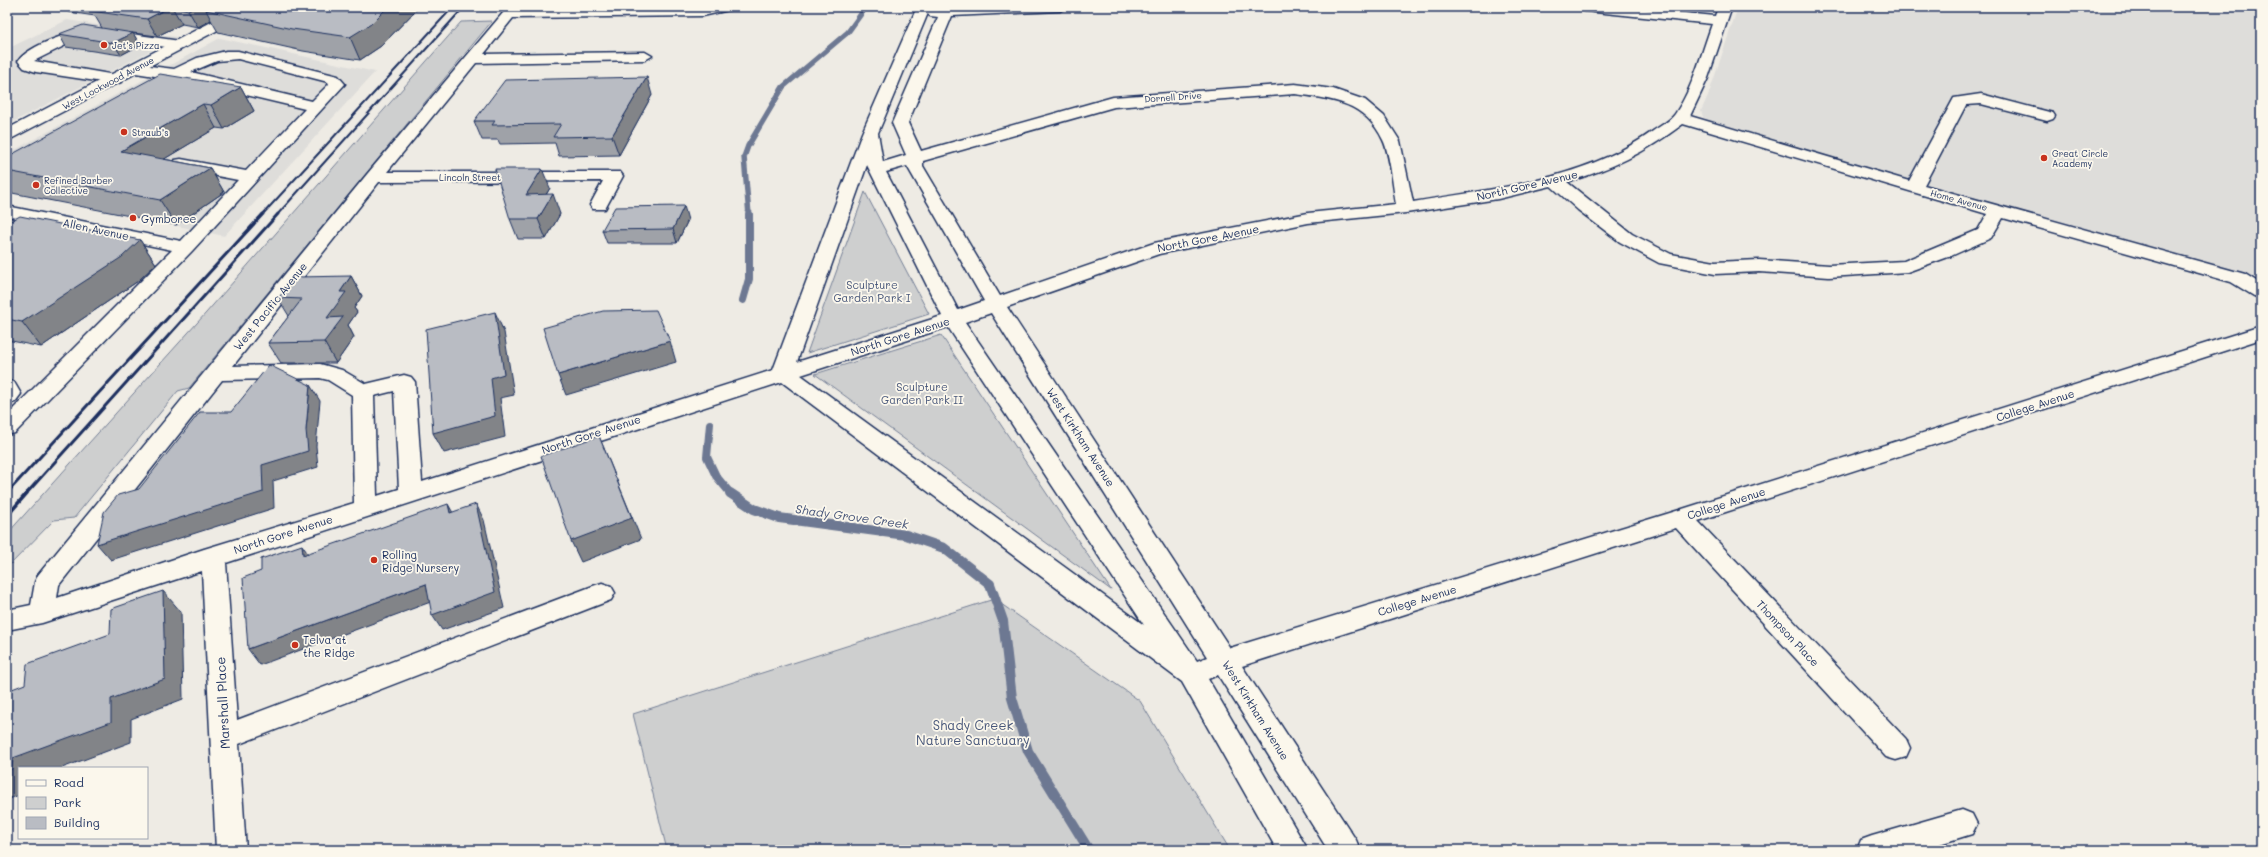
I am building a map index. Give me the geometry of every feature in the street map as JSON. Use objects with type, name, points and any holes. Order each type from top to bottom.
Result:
[{"type":"street","name":"West Lockwood Avenue","points":[[7,136],[251,7]]},
{"type":"street","points":[[512,10],[703,12],[724,7]]},
{"type":"street","points":[[1060,7],[923,11],[870,133],[783,372],[1191,674]]},
{"type":"street","points":[[1585,7],[1722,14]]},
{"type":"street","name":"West Pacific Avenue","points":[[42,613],[47,582],[374,177],[512,10]]},
{"type":"street","name":"West Kirkham Avenue","points":[[948,10],[900,123],[915,157],[915,166],[996,304],[1225,660],[1345,850]]},
{"type":"street","name":"North Gore Avenue","points":[[7,620],[42,613],[411,492],[783,372],[953,319],[1154,249],[1308,218],[1406,208],[1498,194],[1555,180],[1606,164],[1647,143],[1681,118],[1700,78],[1722,14]]},
{"type":"street","points":[[116,79],[36,67],[29,65],[25,61],[31,56],[69,38],[90,32],[180,45]]},
{"type":"street","points":[[7,428],[185,248],[337,84],[333,79],[238,55],[225,54],[213,56],[136,98]]},
{"type":"street","points":[[472,59],[645,56]]},
{"type":"street","points":[[134,69],[178,74],[316,107]]},
{"type":"street","name":"Dornell Drive","points":[[876,169],[1113,102],[1295,89],[1334,94],[1359,103],[1378,119],[1392,141],[1406,208]]},
{"type":"street","points":[[1914,188],[1960,101],[1981,99],[2047,116]]},
{"type":"street","name":"Home Avenue","points":[[1681,118],[1914,188],[2238,278]]},
{"type":"street","points":[[870,133],[876,169],[953,319],[1191,674],[1293,850]]},
{"type":"street","points":[[177,164],[251,176]]},
{"type":"street","name":"Lincoln Street","points":[[374,177],[614,176],[599,205]]},
{"type":"street","points":[[1555,180],[1584,206],[1626,238],[1666,259],[1716,268],[1759,266],[1829,271],[1907,266],[1985,234],[1998,211]]},
{"type":"street","name":"Allen Avenue","points":[[7,211],[185,248]]},
{"type":"street","points":[[32,231],[51,220]]},
{"type":"street","points":[[2238,278],[2261,276]]},
{"type":"street","points":[[2238,278],[2261,292]]},
{"type":"street","name":"College Avenue","points":[[1191,674],[1225,660],[1681,518],[2261,332]]},
{"type":"street","points":[[215,373],[320,371],[335,375],[363,392],[404,382],[411,492]]},
{"type":"street","points":[[7,387],[10,394],[7,397]]},
{"type":"street","points":[[363,392],[366,507]]},
{"type":"street","name":"Thompson Place","points":[[1681,518],[1896,748]]},
{"type":"street","name":"Marshall Place","points":[[213,556],[230,850]]},
{"type":"street","points":[[224,737],[602,593]]},
{"type":"street","points":[[1872,850],[1962,824]]},
{"type":"shaded area","name":"Great Circle Academy","points":[[1738,7],[2261,7],[2261,282],[2253,278],[1943,192],[1713,123],[1703,117],[1701,111],[1709,93]]},
{"type":"shaded area","points":[[67,20],[177,37],[7,125],[7,49]]},
{"type":"shaded area","points":[[220,38],[375,72],[224,236],[7,189],[7,154]]},
{"type":"green space","points":[[492,21],[189,388],[178,391],[74,518],[54,520],[7,568],[7,534],[206,313],[461,22]]},
{"type":"green space","name":"Sculpture Garden Park I","points":[[865,192],[929,314],[807,353]]},
{"type":"green space","name":"Sculpture Garden Park II","points":[[941,335],[1111,590],[815,374]]},
{"type":"green space","name":"Shady Creek Nature Sanctuary","points":[[994,599],[1140,701],[1230,850],[667,850],[633,714]]},
{"type":"building","points":[[99,7],[170,7],[147,19],[91,11]]},
{"type":"building","points":[[175,7],[194,7],[188,10]]},
{"type":"building","points":[[210,7],[388,7],[371,24],[350,37],[292,29],[206,10]]},
{"type":"building","points":[[83,25],[133,33],[113,43],[59,34]]},
{"type":"building","points":[[160,74],[241,87],[211,105],[203,104],[121,151],[210,168],[160,200],[7,171],[7,157]]},
{"type":"building","points":[[647,77],[612,136],[553,137],[561,124],[492,125],[495,121],[474,121],[505,80]]},
{"type":"building","points":[[495,169],[542,169],[526,195],[553,194],[538,219],[510,219]]},
{"type":"building","points":[[684,206],[673,229],[602,230],[615,207]]},
{"type":"building","points":[[20,216],[140,240],[122,257],[22,322],[7,319],[7,223]]},
{"type":"building","points":[[351,276],[340,292],[346,292],[327,318],[343,317],[324,342],[268,343],[302,299],[278,298],[297,277]]},
{"type":"building","points":[[656,310],[670,341],[558,375],[543,328],[603,311]]},
{"type":"building","points":[[495,312],[504,374],[491,378],[495,416],[433,433],[426,329]]},
{"type":"building","points":[[269,365],[310,385],[306,430],[308,451],[262,465],[263,492],[97,544],[104,512],[118,495],[139,489],[200,412],[231,412]]},
{"type":"building","points":[[599,436],[632,518],[571,541],[541,456]]},
{"type":"building","points":[[448,504],[450,513],[476,504],[495,592],[432,615],[426,584],[248,649],[243,578],[261,571],[261,559],[302,545],[303,555]]},
{"type":"building","points":[[163,591],[165,679],[111,699],[111,722],[13,758],[12,769],[7,771],[7,691],[25,684],[27,664],[110,634],[111,609]]},
{"type":"waterway","name":"Shady Grove Creek","points":[[749,215],[744,157],[748,146],[783,87],[848,32],[866,7]]},
{"type":"waterway","name":"Shady Grove Creek","points":[[743,300],[749,279],[749,215]]},
{"type":"waterway","name":"Shady Grove Creek","points":[[710,424],[707,457],[716,476],[730,493]]},
{"type":"waterway","name":"Shady Grove Creek","points":[[730,493],[754,509],[779,518],[906,535],[944,548],[990,584],[1003,621],[1012,698],[1028,751],[1089,850]]},
{"type":"railway","points":[[262,215],[453,7]]},
{"type":"railway","points":[[277,215],[464,7]]},
{"type":"railway","points":[[7,493],[263,214]]},
{"type":"railway","points":[[26,494],[278,214]]},
{"type":"railway","points":[[7,516],[27,493]]},
{"type":"place","name":"Jet's Pizza","points":[[104,45]]},
{"type":"place","name":"Straub’s","points":[[124,132]]},
{"type":"place","name":"Great Circle Academy","points":[[2044,158]]},
{"type":"place","name":"Refined Barber Collective","points":[[36,185]]},
{"type":"place","name":"Gymboree","points":[[133,218]]},
{"type":"place","name":"Rolling Ridge Nursery","points":[[374,560]]},
{"type":"place","name":"Telva at the Ridge","points":[[295,645]]}]
